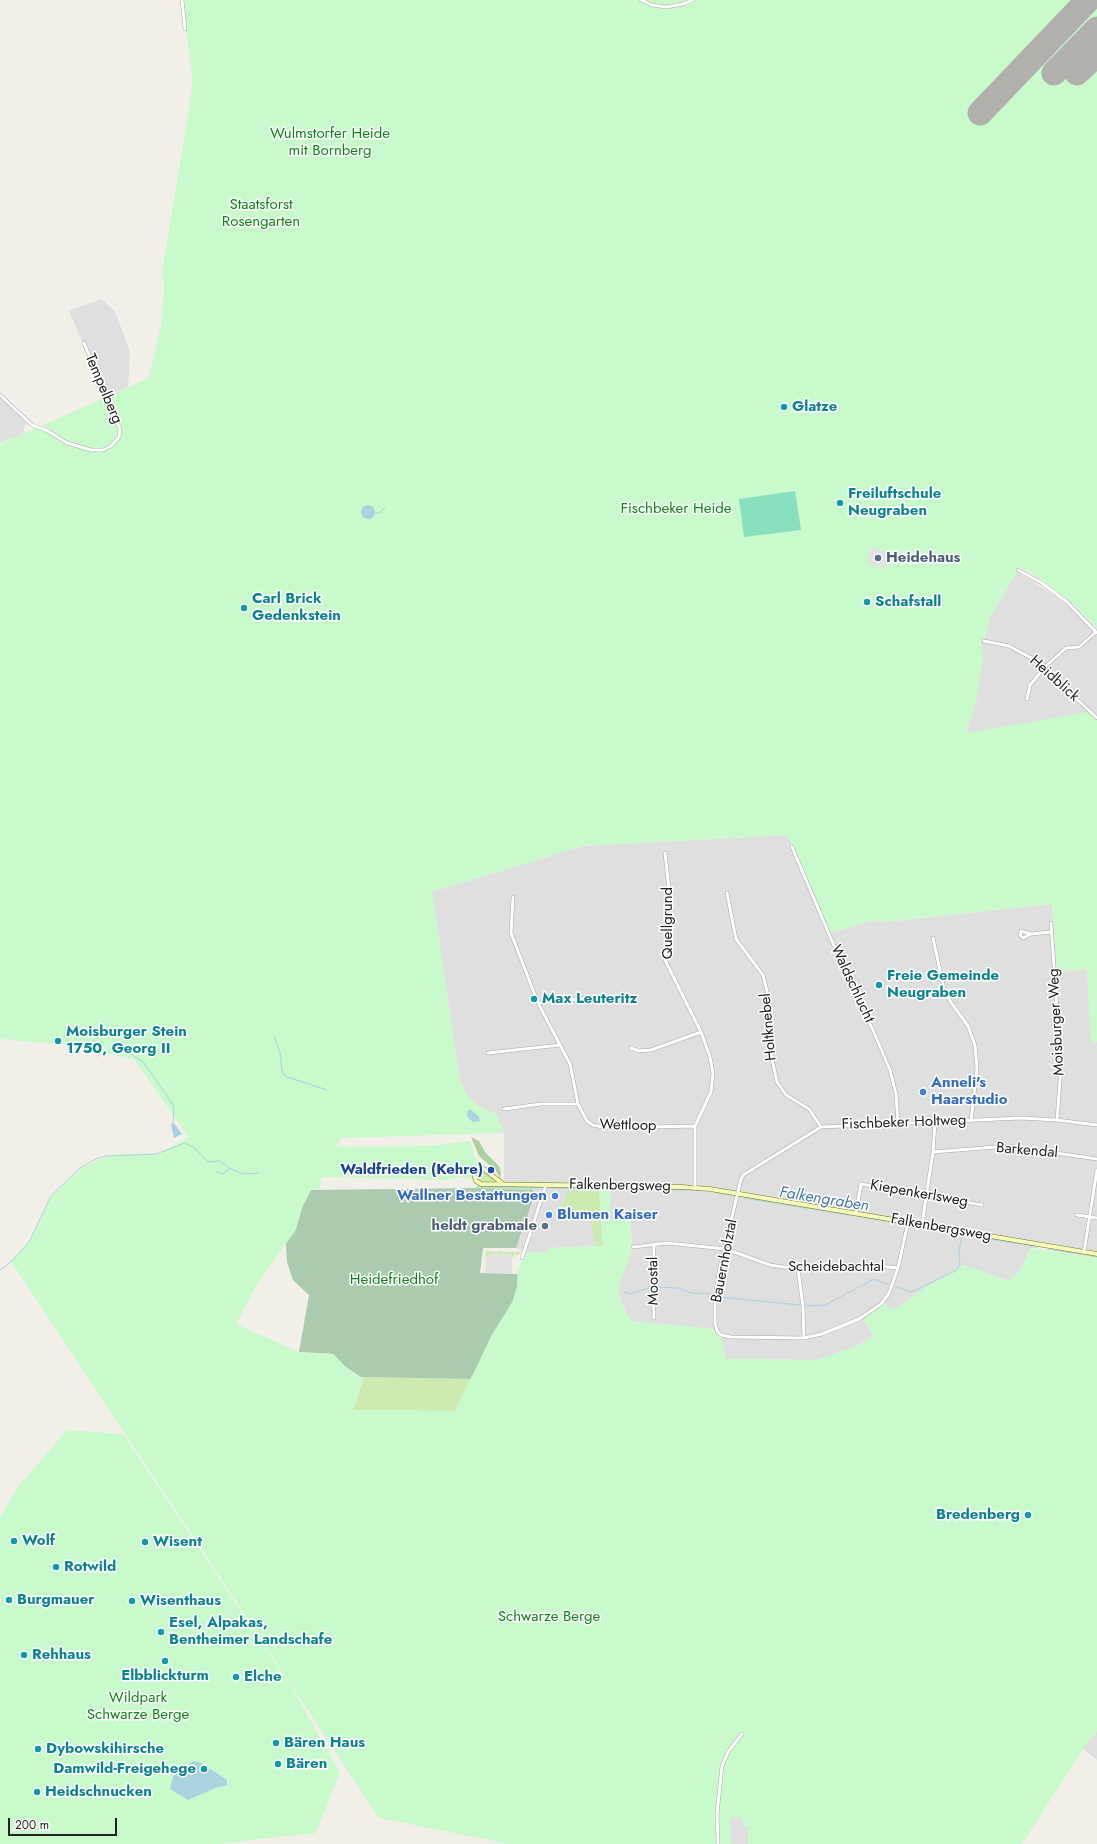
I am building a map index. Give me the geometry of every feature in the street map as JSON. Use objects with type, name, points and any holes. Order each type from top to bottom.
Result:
[{"type":"street","points":[[182,0],[186,29]]},
{"type":"street","points":[[641,0],[652,5],[666,6],[683,4],[693,0]]},
{"type":"street","name":"Tempelberg","points":[[0,395],[32,425],[48,431],[67,443],[91,450],[102,450],[112,446],[119,437],[120,429],[84,343]]},
{"type":"street","points":[[1018,570],[1042,583],[1067,602],[1097,632],[1079,647],[1066,648],[1045,667],[1030,684],[1027,699]]},
{"type":"street","name":"Heidblick","points":[[984,641],[1009,646],[1045,667],[1058,683],[1097,718]]},
{"type":"street","name":"Waldschlucht","points":[[792,848],[857,1000],[872,1028],[891,1074],[896,1094],[898,1124]]},
{"type":"street","name":"Quellgrund","points":[[665,853],[669,902],[665,960],[701,1032],[710,1057],[713,1073],[711,1092],[695,1126],[695,1187]]},
{"type":"street","name":"Holtknebel","points":[[727,893],[736,939],[763,975],[769,999],[772,1059],[777,1082],[786,1095],[809,1109],[821,1126]]},
{"type":"street","name":"Wettloop","points":[[513,897],[511,933],[538,1003],[570,1064],[578,1104],[587,1121],[600,1128],[695,1126]]},
{"type":"street","name":"Moisburger Weg","points":[[1051,923],[1061,1068],[1057,1120]]},
{"type":"street","points":[[1031,934],[1051,932]]},
{"type":"street","points":[[933,938],[944,989],[950,1001],[968,1026],[975,1045],[977,1069],[971,1121]]},
{"type":"street","points":[[538,1003],[596,997]]},
{"type":"street","points":[[631,1048],[639,1051],[651,1050],[701,1032]]},
{"type":"street","points":[[488,1053],[560,1045]]},
{"type":"street","points":[[504,1109],[541,1104],[578,1104]]},
{"type":"street","name":"Fischbeker Holtweg","points":[[738,1194],[743,1175],[821,1126],[1021,1118],[1057,1120],[1097,1125]]},
{"type":"street","points":[[922,1224],[933,1152],[935,1122]]},
{"type":"street","name":"Barkendal","points":[[933,1152],[1008,1146],[1097,1159]]},
{"type":"street","name":"Falkenbergsweg","points":[[503,1184],[484,1169],[478,1170],[474,1174],[475,1180],[480,1184],[695,1187],[856,1212],[1097,1254]]},
{"type":"street","points":[[1084,1252],[1097,1170]]},
{"type":"street","name":"Kiepenkerlsweg","points":[[856,1212],[861,1184],[982,1205]]},
{"type":"street","points":[[522,1258],[546,1185]]},
{"type":"street","name":"Bauernholztal","points":[[738,1194],[726,1249],[719,1272],[716,1298],[715,1326],[719,1333],[731,1337],[804,1338],[838,1329],[878,1307],[889,1293],[898,1268],[908,1222]]},
{"type":"street","points":[[1077,1215],[1097,1218]]},
{"type":"street","name":"Scheidebachtal","points":[[633,1247],[654,1244],[687,1244],[726,1249],[770,1265],[798,1269],[845,1265],[898,1268]]},
{"type":"street","name":"Moostal","points":[[654,1244],[654,1318]]},
{"type":"street","points":[[798,1269],[803,1308],[804,1338]]},
{"type":"street","points":[[718,1844],[717,1814],[722,1766],[726,1754],[742,1734]]},
{"type":"shaded area","points":[[101,299],[115,311],[130,352],[128,387],[106,396],[69,311]]},
{"type":"shaded area","points":[[0,393],[7,401],[8,405],[26,422],[23,434],[0,443]]},
{"type":"shaded area","name":"Heidehaus","points":[[870,548],[889,552],[886,568],[867,564]]},
{"type":"shaded area","points":[[1017,572],[1054,595],[1070,608],[1097,635],[1097,719],[1091,715],[966,734],[978,694],[977,690],[983,660],[981,641],[985,637],[990,617]]},
{"type":"shaded area","points":[[788,835],[830,933],[873,920],[885,922],[1052,904],[1057,972],[1087,969],[1091,1042],[1097,1042],[1097,1252],[1039,1242],[1037,1248],[1031,1248],[1020,1271],[1009,1281],[963,1265],[917,1293],[900,1306],[890,1310],[885,1304],[864,1318],[873,1336],[857,1346],[817,1360],[726,1359],[721,1338],[713,1329],[631,1321],[620,1300],[618,1288],[632,1249],[630,1219],[610,1219],[610,1191],[568,1190],[560,1209],[585,1213],[591,1222],[595,1246],[549,1248],[548,1252],[525,1253],[516,1248],[535,1194],[533,1187],[504,1186],[504,1133],[496,1114],[480,1107],[470,1099],[460,1082],[432,892],[583,846]]},
{"type":"shaded area","points":[[490,1253],[499,1253],[499,1257],[501,1257],[501,1254],[512,1254],[512,1273],[509,1273],[508,1270],[508,1273],[485,1273],[486,1256],[489,1256]]},
{"type":"shaded area","points":[[1097,1731],[1097,1760],[1083,1749]]},
{"type":"shaded area","points":[[732,1817],[742,1817],[749,1827],[748,1844],[731,1844],[729,1821]]},
{"type":"green space","name":"Fischbeker Heide","points":[[182,0],[1097,0],[1097,629],[1074,605],[1043,580],[1020,567],[990,617],[985,637],[981,641],[983,660],[977,690],[978,694],[966,733],[1088,712],[1097,719],[1097,1042],[1091,1043],[1087,969],[1057,972],[1052,904],[884,922],[873,920],[830,933],[788,835],[583,846],[432,892],[460,1082],[470,1099],[480,1107],[496,1114],[504,1133],[342,1138],[336,1147],[425,1146],[471,1141],[474,1156],[483,1167],[475,1170],[473,1179],[463,1177],[448,1180],[322,1177],[320,1189],[311,1190],[303,1205],[295,1231],[259,1281],[236,1324],[299,1352],[333,1354],[358,1377],[364,1377],[353,1410],[455,1411],[492,1335],[513,1301],[517,1287],[518,1270],[525,1253],[548,1252],[549,1248],[603,1246],[599,1191],[610,1190],[610,1219],[630,1219],[632,1249],[618,1288],[620,1300],[631,1321],[713,1329],[721,1338],[726,1359],[817,1360],[857,1346],[873,1336],[863,1318],[885,1304],[890,1310],[900,1306],[917,1293],[963,1265],[1009,1281],[1020,1271],[1031,1248],[1097,1258],[1097,1731],[1083,1749],[1022,1844],[748,1844],[749,1827],[744,1826],[742,1817],[732,1817],[731,1821],[729,1822],[731,1844],[509,1844],[379,1818],[11,1261],[32,1238],[51,1197],[82,1168],[106,1157],[120,1154],[157,1155],[189,1137],[134,1059],[68,1045],[0,1039],[0,444],[149,378],[162,321],[164,286],[162,272],[192,89],[192,73]]},
{"type":"green space","points":[[795,491],[801,530],[744,537],[739,499]]},
{"type":"green space","points":[[471,1137],[479,1141],[485,1152],[499,1166],[501,1173],[500,1178],[496,1171],[479,1156]]},
{"type":"green space","points":[[483,1170],[495,1182],[484,1183],[478,1181],[478,1172]]},
{"type":"green space","points":[[476,1186],[533,1187],[533,1190],[476,1188]]},
{"type":"green space","name":"Heidefriedhof","points":[[476,1188],[533,1190],[535,1194],[516,1248],[483,1248],[480,1273],[518,1274],[517,1287],[513,1301],[492,1335],[472,1379],[361,1377],[344,1366],[333,1354],[299,1352],[309,1295],[293,1280],[287,1262],[286,1243],[295,1231],[303,1205],[311,1190]]},
{"type":"green space","points":[[568,1190],[599,1191],[603,1246],[595,1246],[591,1222],[585,1213],[560,1209]]},
{"type":"green space","points":[[486,1251],[521,1252],[518,1256],[514,1254],[514,1257],[512,1257],[512,1254],[501,1254],[501,1257],[486,1257],[485,1267]]},
{"type":"green space","points":[[364,1377],[472,1379],[456,1411],[353,1410]]},
{"type":"green space","name":"Wildpark Schwarze Berge","points":[[67,1430],[123,1434],[294,1691],[340,1773],[316,1833],[215,1844],[0,1844],[0,1518],[18,1487]]},
{"type":"water","points":[[365,505],[371,505],[375,509],[375,515],[371,519],[365,519],[361,515],[361,509]]},
{"type":"water","points":[[470,1109],[479,1117],[480,1121],[473,1122],[468,1118],[467,1113]]},
{"type":"water","points":[[173,1122],[182,1134],[174,1138],[171,1125]]},
{"type":"water","points":[[194,1761],[201,1763],[227,1780],[227,1785],[215,1788],[188,1800],[170,1789],[173,1777],[177,1772]]},
{"type":"waterway","points":[[375,513],[379,513],[385,507]]},
{"type":"waterway","points":[[274,1036],[280,1053],[282,1071],[285,1076],[327,1090]]},
{"type":"waterway","points":[[129,1052],[144,1063],[172,1103],[174,1108],[173,1122]]},
{"type":"waterway","points":[[0,1270],[13,1260],[29,1242],[51,1196],[80,1168],[96,1159],[106,1156],[156,1154],[185,1143],[195,1148],[208,1162],[220,1161],[229,1168]]},
{"type":"waterway","points":[[217,1172],[223,1174],[230,1168],[242,1174],[258,1173]]},
{"type":"waterway","name":"Falkengraben","points":[[477,1187],[538,1188]]},
{"type":"waterway","name":"Falkengraben","points":[[552,1188],[699,1190]]},
{"type":"waterway","name":"Falkengraben","points":[[714,1192],[729,1195]]},
{"type":"waterway","name":"Falkengraben","points":[[744,1198],[899,1223]]},
{"type":"waterway","name":"Falkengraben","points":[[913,1226],[1033,1246]]},
{"type":"waterway","points":[[896,1287],[912,1292],[957,1270],[960,1265],[959,1250],[962,1238]]},
{"type":"waterway","name":"Falkengraben","points":[[1048,1249],[1097,1257]]},
{"type":"waterway","points":[[806,1306],[825,1305],[874,1279],[890,1285]]},
{"type":"waterway","points":[[624,1292],[630,1294],[652,1287]]},
{"type":"waterway","points":[[654,1287],[678,1288],[691,1293],[713,1294]]},
{"type":"waterway","points":[[719,1297],[800,1305]]},
{"type":"runway","points":[[980,113],[1088,0]]},
{"type":"runway","points":[[1054,73],[1097,29]]},
{"type":"runway","points":[[1077,73],[1097,54]]},
{"type":"place","name":"Glatze","points":[[784,407]]},
{"type":"place","name":"Freiluftschule Neugraben","points":[[840,503]]},
{"type":"place","name":"Heidehaus","points":[[878,558]]},
{"type":"place","name":"Schafstall","points":[[867,602]]},
{"type":"place","name":"Carl Brick Gedenkstein","points":[[244,608]]},
{"type":"place","name":"Freie Gemeinde Neugraben","points":[[879,985]]},
{"type":"place","name":"Max Leuteritz","points":[[534,999]]},
{"type":"place","name":"Moisburger Stein 1750, Georg II","points":[[58,1041]]},
{"type":"place","name":"Anneli's Haarstudio","points":[[923,1092]]},
{"type":"place","name":"Waldfrieden (Kehre)","points":[[491,1170]]},
{"type":"place","name":"Wallner Bestattungen","points":[[555,1196]]},
{"type":"place","name":"Blumen Kaiser","points":[[549,1215]]},
{"type":"place","name":"heldt grabmale","points":[[545,1226]]},
{"type":"place","name":"Bredenberg","points":[[1028,1515]]},
{"type":"place","name":"Wolf","points":[[14,1541]]},
{"type":"place","name":"Wisent","points":[[145,1542]]},
{"type":"place","name":"Rotwild","points":[[56,1567]]},
{"type":"place","name":"Burgmauer","points":[[9,1600]]},
{"type":"place","name":"Wisenthaus","points":[[132,1601]]},
{"type":"place","name":"Esel, Alpakas, Bentheimer Landschafe","points":[[161,1632]]},
{"type":"place","name":"Rehhaus","points":[[24,1655]]},
{"type":"place","name":"Elbblickturm","points":[[165,1661]]},
{"type":"place","name":"Elche","points":[[236,1677]]},
{"type":"place","name":"Bären Haus","points":[[276,1743]]},
{"type":"place","name":"Dybowskihirsche","points":[[38,1749]]},
{"type":"place","name":"Bären","points":[[278,1764]]},
{"type":"place","name":"Damwild-Freigehege","points":[[204,1769]]},
{"type":"place","name":"Heidschnucken","points":[[37,1792]]},
{"type":"park label","name":"Wulmstorfer Heide mit Bornberg","points":[[330,142]]},
{"type":"park label","name":"Staatsforst Rosengarten","points":[[261,214]]},
{"type":"park label","name":"Schwarze Berge","points":[[549,1617]]}]
